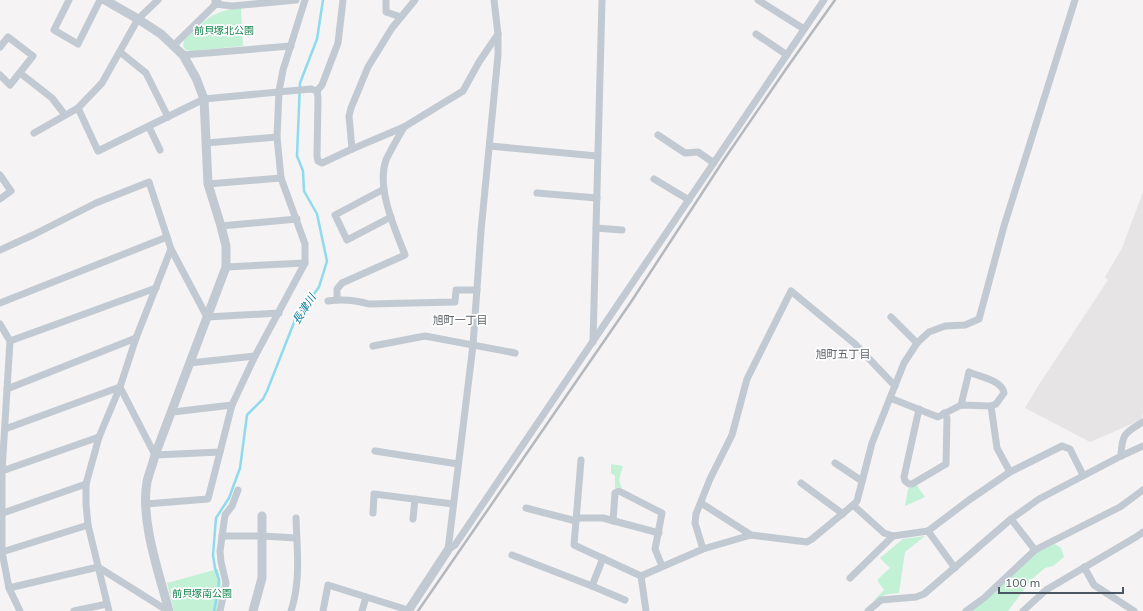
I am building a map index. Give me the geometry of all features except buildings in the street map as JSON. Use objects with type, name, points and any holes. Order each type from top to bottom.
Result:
[{"type":"street","points":[[69,0],[54,30],[78,44],[100,0]]},
{"type":"street","points":[[104,0],[138,19],[161,34],[174,45],[183,55],[196,78],[204,99],[208,184],[226,246],[226,268],[173,412],[155,455],[147,482],[146,504],[148,528],[169,611]]},
{"type":"street","points":[[34,133],[78,108],[102,83],[138,19],[158,0]]},
{"type":"street","points":[[174,45],[217,1],[232,6],[296,0]]},
{"type":"street","points":[[146,504],[208,499],[232,405],[255,356],[305,262],[305,244],[281,178],[277,137],[279,91],[283,70],[305,0]]},
{"type":"street","points":[[343,0],[338,43],[322,85],[317,91],[317,156],[318,161],[322,163],[404,127],[463,91],[479,62],[498,34]]},
{"type":"street","points":[[386,0],[386,12],[401,17]]},
{"type":"street","points":[[352,149],[351,108],[368,67],[392,28],[415,0]]},
{"type":"street","points":[[448,550],[473,346],[481,231],[498,55],[498,34],[494,0]]},
{"type":"street","points":[[593,342],[602,0]]},
{"type":"street","points":[[758,0],[804,29]]},
{"type":"street","points":[[323,611],[328,585],[408,611],[448,550],[455,545],[824,0]]},
{"type":"street","points":[[641,576],[703,549],[751,535],[807,542],[857,501],[872,443],[904,363],[917,343],[929,332],[945,326],[965,325],[979,319],[1004,226],[1075,0]]},
{"type":"street","points":[[756,34],[787,55]]},
{"type":"street","points":[[0,47],[8,37],[33,56],[10,85],[0,75]]},
{"type":"street","points":[[183,55],[291,46]]},
{"type":"street","points":[[120,52],[146,73],[168,117]]},
{"type":"street","points":[[20,73],[52,98],[65,115]]},
{"type":"street","points":[[78,108],[98,151],[204,99],[279,91],[311,89],[317,91]]},
{"type":"street","points":[[149,127],[160,150]]},
{"type":"street","points":[[337,300],[337,289],[342,283],[406,255],[391,217],[384,188],[386,160],[404,127]]},
{"type":"street","points":[[658,135],[685,153],[698,152],[714,163]]},
{"type":"street","points":[[206,143],[277,137]]},
{"type":"street","points":[[490,146],[597,156]]},
{"type":"street","points":[[0,175],[11,191],[0,198]]},
{"type":"street","points":[[208,184],[281,178]]},
{"type":"street","points":[[654,179],[688,200]]},
{"type":"street","points":[[0,250],[96,203],[149,182],[171,249],[207,317]]},
{"type":"street","points":[[384,188],[335,215],[347,240],[391,217]]},
{"type":"street","points":[[537,193],[597,198]]},
{"type":"street","points":[[221,226],[296,219]]},
{"type":"street","points":[[596,228],[622,230]]},
{"type":"street","points":[[0,303],[167,237]]},
{"type":"street","points":[[74,611],[108,607],[88,525],[86,484],[100,437],[120,387],[136,338],[171,249]]},
{"type":"street","points":[[226,268],[305,262]]},
{"type":"street","points":[[10,341],[156,288]]},
{"type":"street","points":[[328,301],[358,301],[369,304],[454,302],[456,290],[477,290]]},
{"type":"street","points":[[703,549],[695,523],[696,514],[710,480],[732,435],[747,379],[791,291],[856,344],[895,386]]},
{"type":"street","points":[[207,317],[279,313]]},
{"type":"street","points":[[891,316],[917,343]]},
{"type":"street","points":[[0,324],[10,341],[2,471],[2,552],[9,588],[20,611]]},
{"type":"street","points":[[373,346],[425,336],[515,353]]},
{"type":"street","points":[[7,389],[136,338]]},
{"type":"street","points":[[190,363],[255,356]]},
{"type":"street","points":[[890,398],[938,417],[961,405],[991,406],[996,404],[1004,393],[1003,388],[999,384],[969,372],[961,405]]},
{"type":"street","points":[[4,429],[120,387]]},
{"type":"street","points":[[120,387],[155,455]]},
{"type":"street","points":[[173,412],[232,405]]},
{"type":"street","points":[[991,406],[997,448],[1010,472]]},
{"type":"street","points":[[919,409],[904,477],[905,481],[909,484],[912,484],[946,464],[947,418],[944,413]]},
{"type":"street","points":[[1122,456],[1122,440],[1126,432],[1143,422]]},
{"type":"street","points":[[2,471],[100,437]]},
{"type":"street","points":[[853,505],[884,533],[893,536],[928,531],[969,500],[1010,472],[1062,446],[1070,449],[1083,475]]},
{"type":"street","points":[[872,610],[881,600],[916,597],[924,594],[1011,519],[1038,499],[1143,446]]},
{"type":"street","points":[[375,451],[458,464]]},
{"type":"street","points":[[155,455],[220,452]]},
{"type":"street","points":[[581,460],[574,545],[641,576]]},
{"type":"street","points":[[835,463],[862,481]]},
{"type":"street","points":[[801,483],[843,514]]},
{"type":"street","points":[[2,513],[86,484]]},
{"type":"street","points":[[220,611],[226,583],[220,551],[222,536],[225,516],[232,506],[238,490]]},
{"type":"street","points":[[966,611],[984,598],[1035,550],[1120,507],[1143,490]]},
{"type":"street","points":[[613,521],[614,493],[619,491],[662,513],[655,549],[662,566]]},
{"type":"street","points":[[373,513],[374,494],[453,504]]},
{"type":"street","points":[[413,519],[415,499]]},
{"type":"street","points":[[701,503],[751,535]]},
{"type":"street","points":[[526,508],[576,520],[603,518],[659,533]]},
{"type":"street","points":[[253,611],[262,578],[262,516]]},
{"type":"street","points":[[291,611],[298,580],[296,518]]},
{"type":"street","points":[[1011,519],[1035,550]]},
{"type":"street","points":[[2,552],[88,525]]},
{"type":"street","points":[[928,531],[955,568]]},
{"type":"street","points":[[1023,611],[1046,590],[1143,532]]},
{"type":"street","points":[[222,536],[296,538]]},
{"type":"street","points":[[850,578],[893,536]]},
{"type":"street","points":[[512,555],[626,600]]},
{"type":"street","points":[[592,586],[603,558]]},
{"type":"street","points":[[9,588],[98,567],[169,611]]},
{"type":"street","points":[[1084,567],[1094,585],[1134,611]]},
{"type":"street","points":[[641,576],[646,611]]},
{"type":"street","points":[[362,611],[366,597]]},
{"type":"shaded area","points":[[1143,192],[1143,411],[1141,420],[1090,442],[1025,408],[1108,280],[1105,277],[1122,248]]},
{"type":"green space","name":"前貝塚北公園","points":[[241,8],[243,46],[191,51],[186,50],[183,46],[187,37],[213,15],[226,10]]},
{"type":"green space","points":[[611,464],[623,466],[619,480],[622,489],[619,487],[615,488],[615,476],[611,473]]},
{"type":"green space","points":[[916,484],[925,497],[905,506],[908,489]]},
{"type":"green space","points":[[925,536],[905,552],[899,593],[888,594],[873,601],[884,590],[877,580],[890,568],[880,558],[903,539]]},
{"type":"green space","points":[[1055,544],[1061,548],[1064,557],[1053,566],[1045,568],[1032,579],[1008,611],[970,611],[1033,554]]},
{"type":"green space","name":"前貝塚南公園","points":[[218,569],[221,584],[217,611],[174,611],[167,583]]},
{"type":"waterway","name":"長津川","points":[[214,611],[219,580],[213,555],[216,518],[229,498],[240,468],[247,415],[263,399],[295,320],[319,287],[327,261],[317,214],[304,191],[303,171],[297,156],[300,83],[317,39],[323,0]]},
{"type":"railway","points":[[418,611],[631,302],[723,161],[835,0]]},
{"type":"district","name":"旭町一丁目","points":[[460,320]]},
{"type":"district","name":"旭町五丁目","points":[[843,354]]}]
